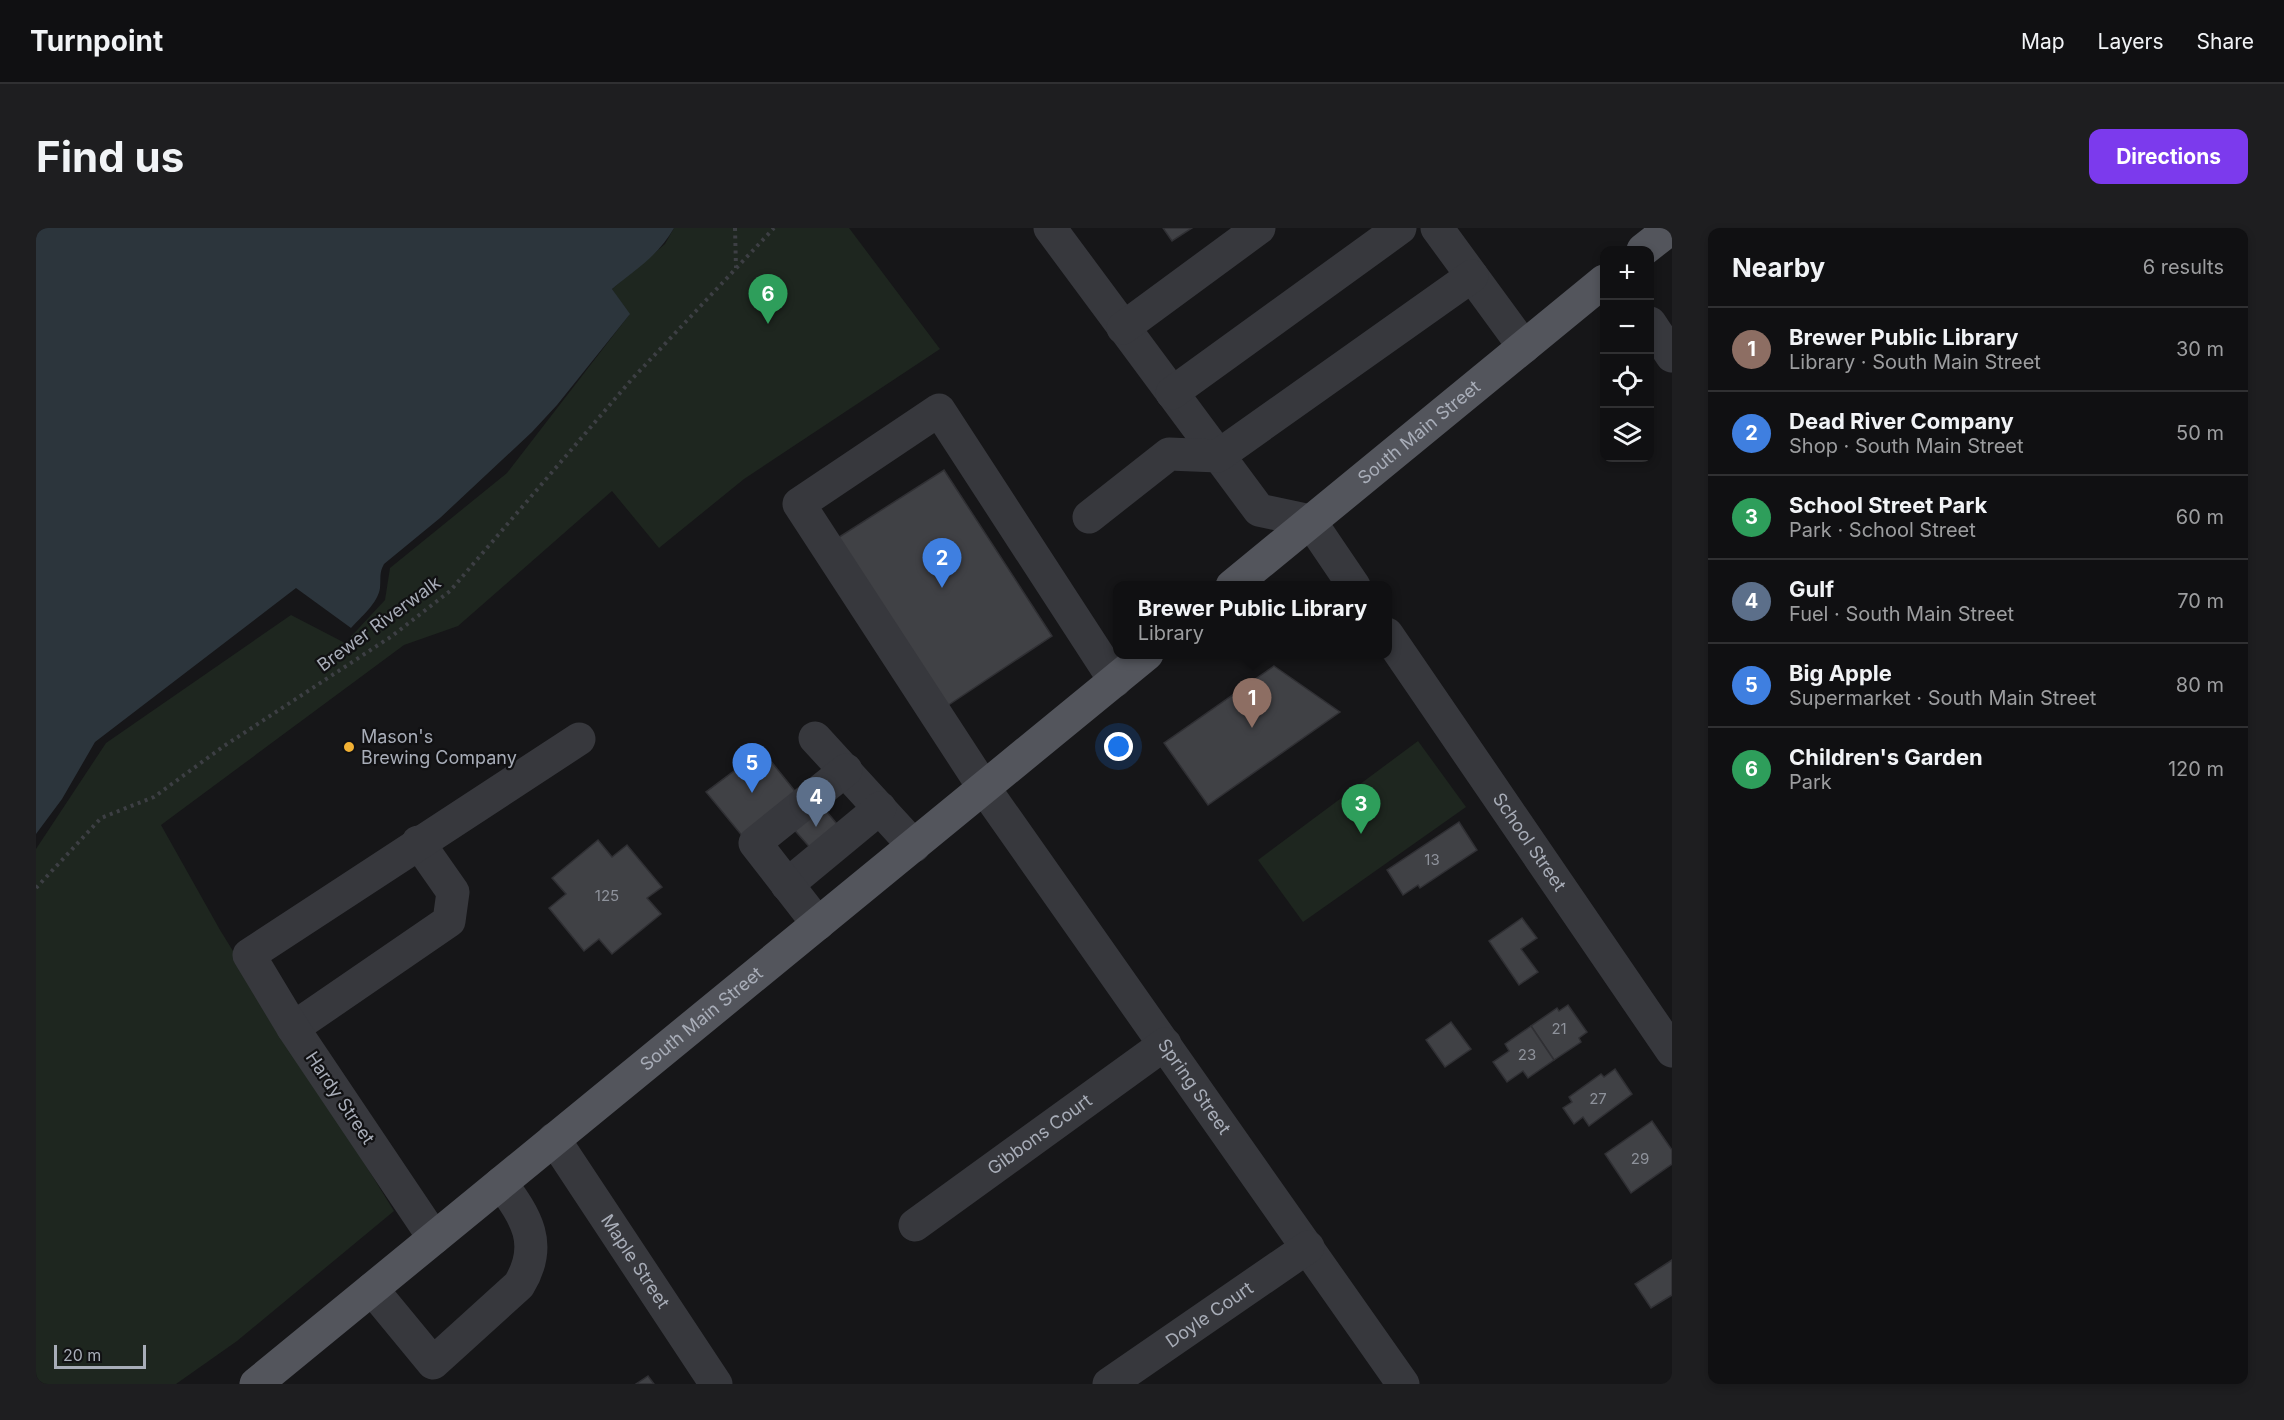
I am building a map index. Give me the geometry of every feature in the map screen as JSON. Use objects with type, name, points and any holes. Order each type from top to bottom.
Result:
[{"type":"main road","points":[[1648,246],[1671,228]]},
{"type":"main road","name":"South Main Street","points":[[1237,581],[1600,285]]},
{"type":"main road","name":"South Main Street","points":[[256,1384],[1142,659]]},
{"type":"street","points":[[1050,228],[1258,510],[1310,521],[1351,581]]},
{"type":"street","points":[[1123,328],[1259,228]]},
{"type":"street","points":[[1172,393],[1400,228]]},
{"type":"street","points":[[1437,228],[1524,347]]},
{"type":"street","points":[[1089,517],[1169,454],[1218,456],[1473,276]]},
{"type":"street","points":[[1654,329],[1672,356]]},
{"type":"street","name":"Spring Street","points":[[1114,681],[939,410],[799,504],[984,788],[1403,1384]]},
{"type":"street","name":"School Street","points":[[1392,641],[1672,1051]]},
{"type":"street","points":[[293,1028],[449,921],[453,892],[418,842],[579,738]]},
{"type":"street","points":[[815,738],[914,846]]},
{"type":"street","points":[[818,924],[755,843],[846,770]]},
{"type":"street","points":[[787,885],[880,808]]},
{"type":"street","name":"Hardy Street","points":[[418,842],[249,955],[293,1028],[434,1238]]},
{"type":"street","name":"Gibbons Court","points":[[915,1225],[1165,1044]]},
{"type":"street","name":"Maple Street","points":[[554,1139],[716,1384]]},
{"type":"street","points":[[372,1289],[433,1363],[519,1285],[529,1268],[531,1247],[525,1216],[501,1183]]},
{"type":"street","name":"Doyle Court","points":[[1109,1384],[1308,1248]]},
{"type":"path","points":[[735,228],[736,269]]},
{"type":"path","name":"Brewer Riverwalk","points":[[36,888],[101,818],[154,797],[224,746],[393,636],[450,591],[632,380],[774,228]]},
{"type":"shaded area","points":[[36,228],[674,228],[654,254],[612,289],[630,314],[557,405],[532,432],[440,518],[384,564],[379,594],[351,628],[296,588],[95,742],[62,799],[36,834]]},
{"type":"shaded area","points":[[674,228],[849,228],[940,349],[744,479],[659,548],[612,491],[458,626],[404,645],[161,825],[220,930],[394,1211],[237,1341],[176,1384],[36,1384],[36,849],[106,743],[291,615],[345,643],[385,600],[390,568],[507,473],[629,315],[612,289],[665,244]]},
{"type":"shaded area","points":[[1418,741],[1466,807],[1303,922],[1258,860]]},
{"type":"building","points":[[1163,228],[1192,228],[1172,241]]},
{"type":"building","points":[[944,470],[1052,636],[941,710],[833,541]]},
{"type":"building","points":[[1274,666],[1340,712],[1208,805],[1164,743]]},
{"type":"building","points":[[762,750],[798,795],[744,838],[706,792]]},
{"type":"building","points":[[818,801],[841,829],[814,852],[790,825]]},
{"type":"building","points":[[1459,822],[1477,850],[1420,888],[1418,885],[1403,895],[1387,870]]},
{"type":"building","points":[[598,840],[612,857],[627,845],[662,887],[647,898],[661,914],[612,954],[599,939],[584,951],[549,908],[566,894],[552,878]]},
{"type":"building","points":[[1522,918],[1537,938],[1521,949],[1538,972],[1519,985],[1489,941]]},
{"type":"building","points":[[1568,1005],[1587,1032],[1579,1038],[1581,1042],[1554,1060],[1531,1026],[1557,1008],[1559,1011]]},
{"type":"building","points":[[1451,1022],[1471,1049],[1445,1067],[1426,1040]]},
{"type":"building","points":[[1531,1026],[1554,1060],[1528,1078],[1523,1071],[1507,1082],[1493,1062],[1509,1051],[1505,1044]]},
{"type":"building","points":[[1615,1069],[1632,1094],[1589,1126],[1583,1117],[1574,1124],[1563,1108],[1572,1102],[1569,1097],[1601,1074],[1604,1077]]},
{"type":"building","points":[[1652,1121],[1672,1150],[1672,1164],[1631,1193],[1605,1154]]},
{"type":"building","points":[[1672,1260],[1672,1295],[1651,1308],[1635,1284]]},
{"type":"building","points":[[648,1376],[654,1384],[636,1384]]},
{"type":"place","name":"Children's Garden","points":[[768,324]]},
{"type":"place","name":"Dead River Company","points":[[942,588]]},
{"type":"place","name":"Brewer Public Library","points":[[1252,728]]},
{"type":"place","name":"Mason's Brewing Company","points":[[349,747]]},
{"type":"place","name":"Big Apple","points":[[752,793]]},
{"type":"place","name":"Gulf","points":[[816,827]]},
{"type":"place","name":"School Street Park","points":[[1361,834]]}]
